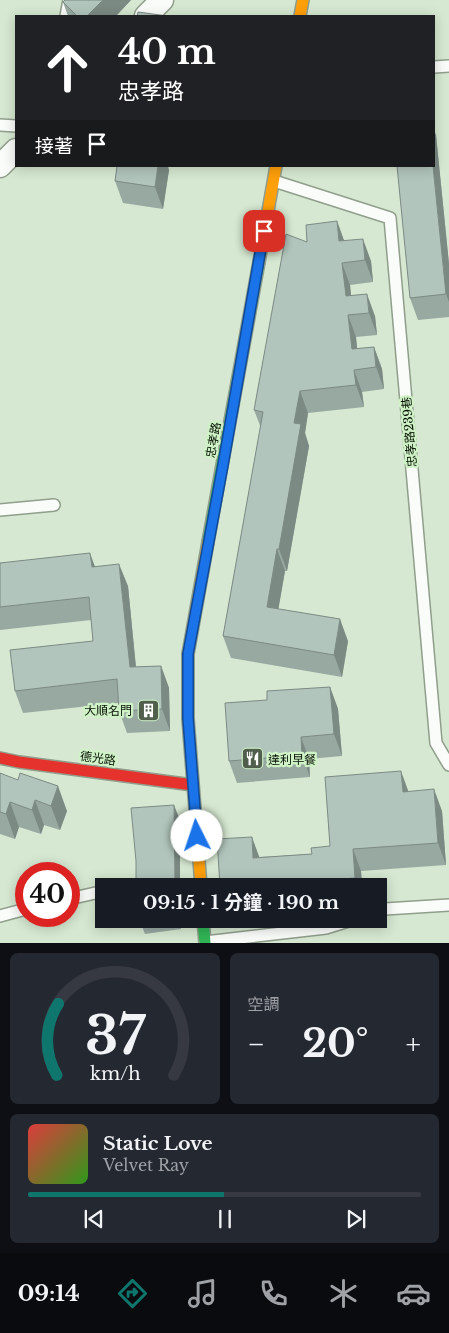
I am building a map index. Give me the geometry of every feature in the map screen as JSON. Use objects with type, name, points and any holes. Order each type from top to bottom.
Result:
[{"type":"street","points":[[147,15],[162,0]]},
{"type":"street","points":[[300,15],[303,0]]},
{"type":"street","points":[[0,166],[15,151]]},
{"type":"street","name":"忠孝路","points":[[193,785],[188,718],[188,654],[276,167]]},
{"type":"street","name":"德光路","points":[[0,758],[193,785]]},
{"type":"street","points":[[193,785],[200,878]]},
{"type":"street","points":[[204,928],[205,943]]},
{"type":"lane","points":[[66,15],[69,0]]},
{"type":"lane","points":[[435,67],[449,66]]},
{"type":"lane","points":[[0,125],[15,126]]},
{"type":"lane","name":"忠孝路239巷","points":[[274,181],[390,218],[436,744],[449,765]]},
{"type":"lane","points":[[0,510],[54,505]]},
{"type":"lane","points":[[80,896],[95,893]]},
{"type":"lane","points":[[387,910],[449,905]]},
{"type":"lane","points":[[0,916],[15,912]]},
{"type":"lane","points":[[205,943],[326,928]]},
{"type":"building","points":[[65,0],[103,0],[88,15],[76,15],[63,2]]},
{"type":"building","points":[[138,12],[160,15],[137,15]]},
{"type":"building","points":[[117,167],[158,167],[155,187],[115,181]]},
{"type":"building","points":[[397,167],[433,167],[446,294],[410,298]]},
{"type":"building","points":[[337,221],[339,241],[363,239],[365,260],[342,263],[346,296],[367,294],[369,313],[348,315],[352,349],[374,347],[376,367],[354,370],[356,385],[300,391],[294,423],[301,424],[267,607],[340,619],[334,655],[223,636],[263,412],[254,410],[286,234],[307,242],[306,225]]},
{"type":"building","points":[[90,553],[92,567],[119,564],[130,667],[161,666],[162,709],[119,711],[117,679],[15,691],[10,650],[93,641],[89,597],[0,607],[0,563]]},
{"type":"building","points":[[330,687],[334,734],[301,737],[302,755],[229,761],[225,703],[267,700],[267,691]]},
{"type":"building","points":[[401,771],[403,792],[434,789],[438,843],[353,849],[355,878],[219,878],[217,839],[252,837],[253,858],[312,854],[311,848],[330,846],[325,777]]},
{"type":"building","points":[[0,773],[18,780],[20,773],[58,786],[51,806],[35,800],[32,810],[10,802],[6,814],[0,812]]},
{"type":"building","points":[[174,805],[175,878],[136,878],[131,808]]},
{"type":"traffic: fast","points":[[208,542],[259,262]]},
{"type":"traffic: fast","points":[[204,928],[205,943]]},
{"type":"traffic: slow","points":[[300,15],[303,0]]},
{"type":"traffic: slow","points":[[259,262],[276,167]]},
{"type":"traffic: slow","points":[[200,878],[188,719],[188,654],[208,542]]},
{"type":"traffic: jam","points":[[0,758],[193,785]]},
{"type":"place","name":"大順名門","points":[[148,710]]},
{"type":"place","name":"達利早餐","points":[[252,759]]},
{"type":"route","points":[[197,836],[188,718],[188,654],[264,231]]}]
